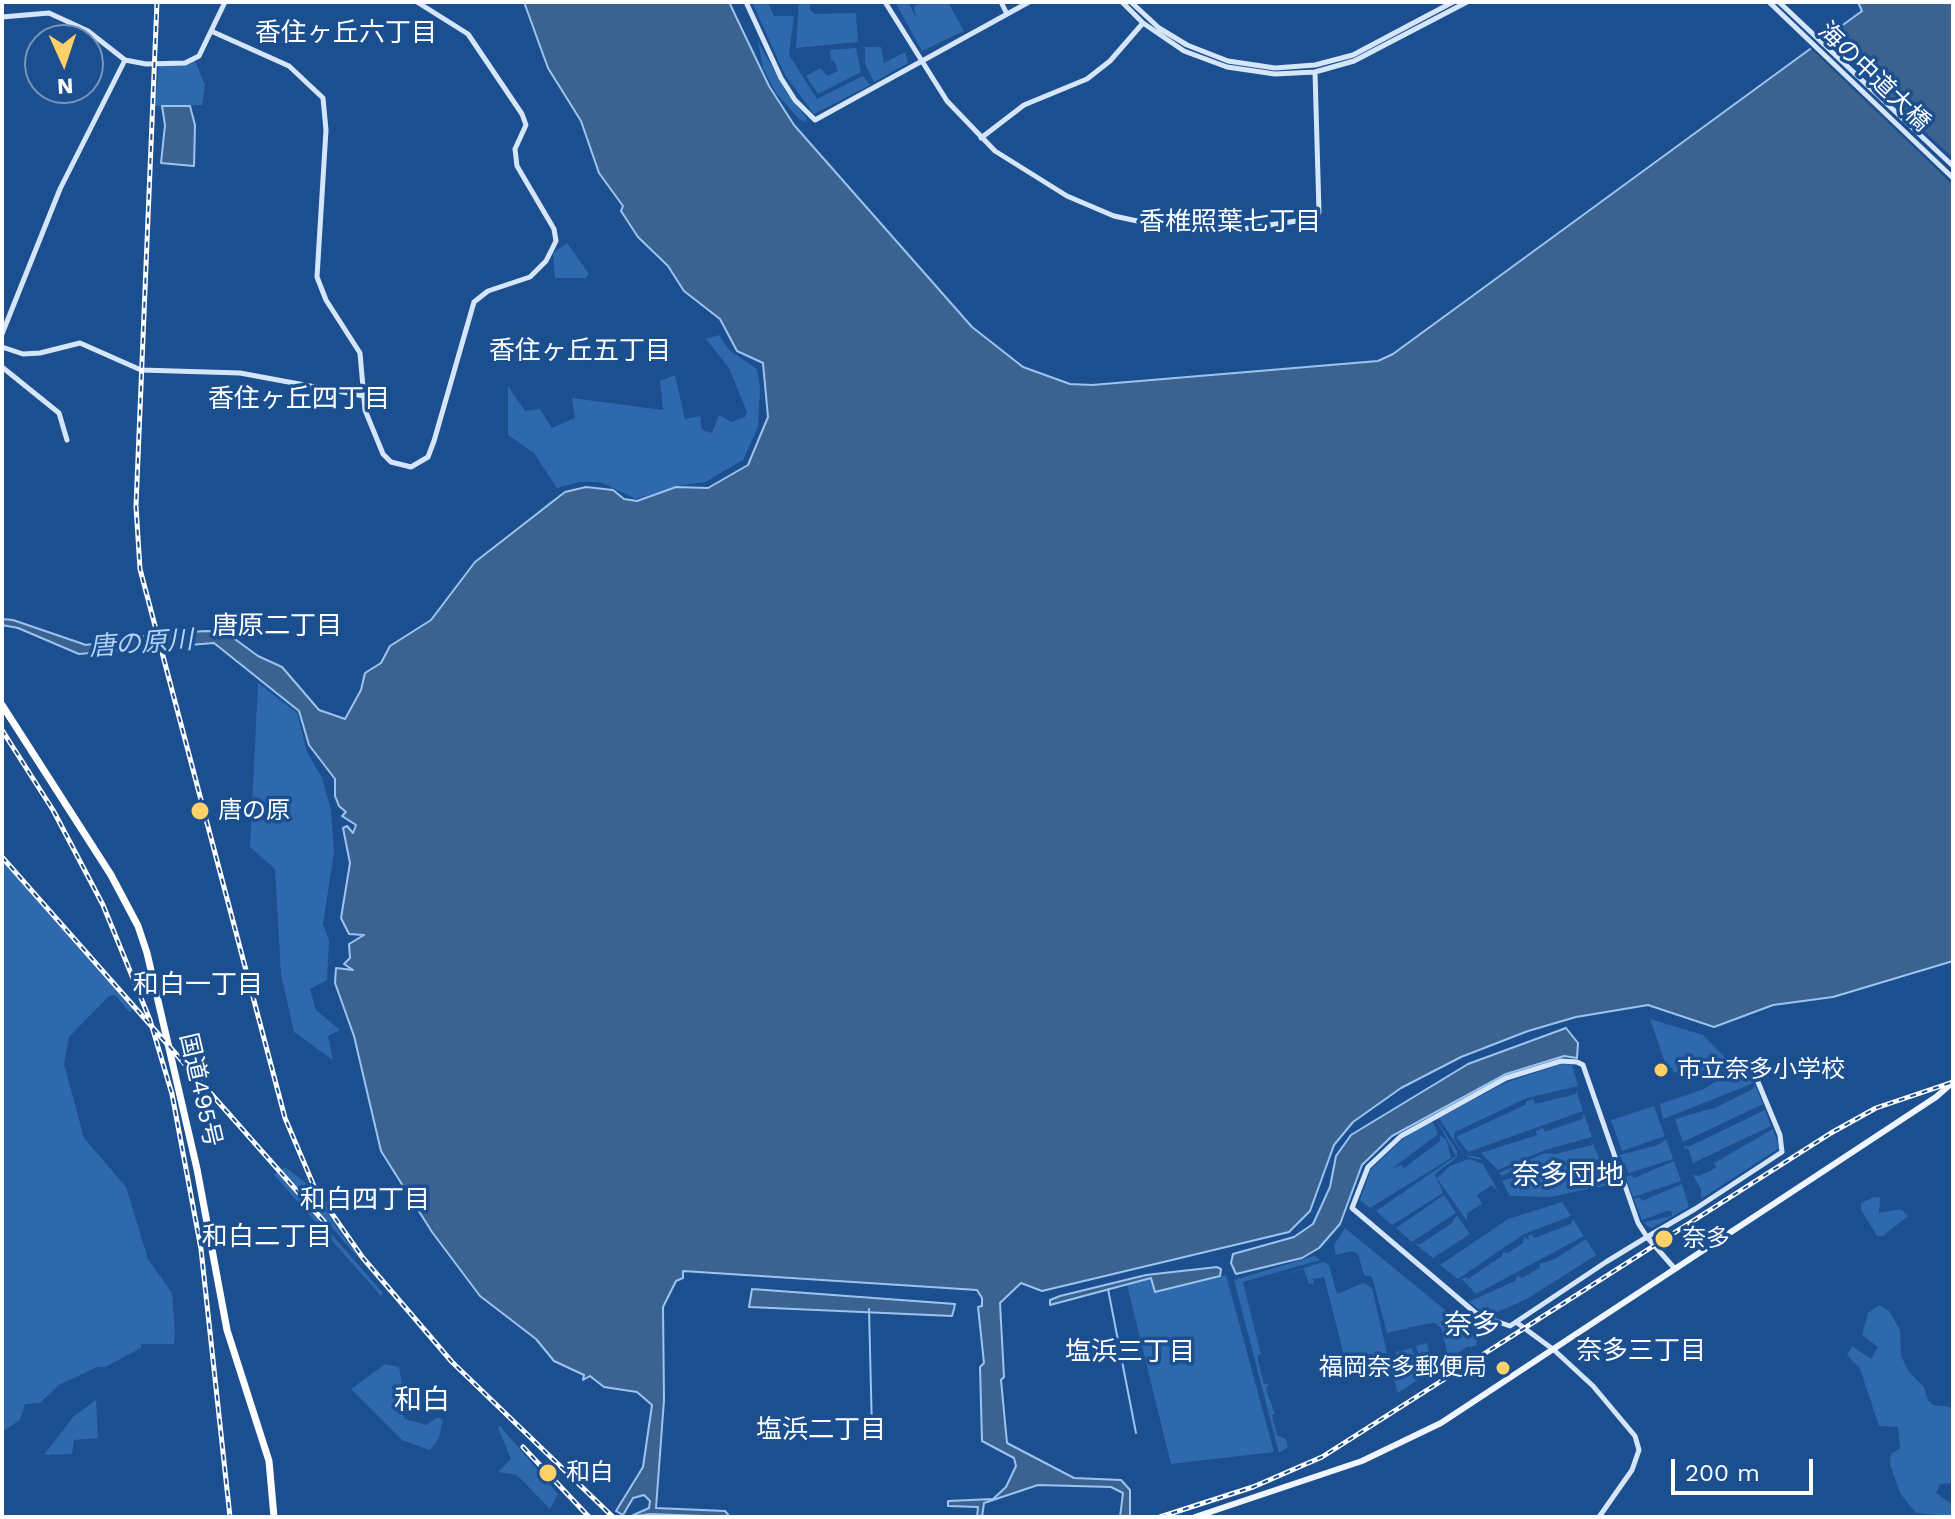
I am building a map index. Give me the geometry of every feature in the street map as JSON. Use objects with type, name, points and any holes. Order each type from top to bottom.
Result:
[{"type":"highway","name":"国道495号","points":[[2,705],[111,875],[138,926],[197,1169],[227,1330],[269,1461],[274,1517]]},
{"type":"main road","points":[[1195,1517],[1327,1474],[1391,1448],[1465,1409],[1936,1097],[1953,1082]]},
{"type":"street","points":[[2,17],[49,13],[67,19],[125,60],[146,64],[190,62],[199,56],[225,2]]},
{"type":"street","points":[[211,31],[289,66],[323,98],[326,130],[317,277],[326,300],[360,353],[365,410],[383,454],[400,466],[418,465],[428,457],[434,441],[474,302],[488,291],[530,277],[546,261],[556,241],[554,229],[517,166],[515,149],[526,125],[522,114],[468,34],[417,2]]},
{"type":"street","points":[[746,2],[781,78],[812,120],[1029,2]]},
{"type":"street","points":[[885,2],[920,63],[947,101],[981,138],[1044,184],[1114,216],[1209,231],[1287,225],[1316,218],[1319,212],[1315,72]]},
{"type":"street","points":[[1001,2],[1007,14]]},
{"type":"street","points":[[1122,2],[1143,23],[1184,51],[1227,67],[1275,74],[1315,72],[1373,53],[1467,2]]},
{"type":"street","points":[[1131,2],[1159,28],[1187,45],[1228,61],[1275,68],[1315,65],[1353,55],[1453,2]]},
{"type":"street","name":"海の中道大橋","points":[[1769,2],[1953,178]]},
{"type":"street","name":"海の中道大橋","points":[[1779,2],[1953,166]]},
{"type":"street","points":[[981,138],[1024,105],[1087,79],[1110,61],[1143,23]]},
{"type":"street","points":[[2,334],[60,189],[125,60]]},
{"type":"street","points":[[2,347],[23,354],[80,343],[141,370],[240,373],[364,396]]},
{"type":"street","points":[[2,367],[59,413],[67,440]]},
{"type":"street","points":[[1675,1269],[1647,1237],[1631,1208],[1580,1063],[1561,1061],[1506,1078],[1401,1136],[1366,1171],[1354,1213],[1478,1315],[1510,1326],[1647,1237],[1782,1152],[1780,1135],[1758,1082]]},
{"type":"street","points":[[1516,1322],[1554,1350],[1616,1410],[1639,1444],[1627,1479],[1599,1517]]},
{"type":"shaded area","points":[[752,2],[768,2],[774,16],[794,16],[789,55],[817,99],[863,76],[870,85],[814,114],[785,75]]},
{"type":"shaded area","points":[[799,2],[810,2],[810,10],[815,14],[856,13],[858,42],[796,48]]},
{"type":"shaded area","points":[[895,2],[908,2],[916,17],[914,7],[921,2],[934,2],[936,5],[936,2],[948,2],[964,31],[922,51]]},
{"type":"shaded area","points":[[758,41],[806,122],[799,119],[776,93],[763,68]]},
{"type":"shaded area","points":[[865,47],[881,47],[884,63],[905,52],[908,63],[874,82],[865,64]]},
{"type":"shaded area","points":[[856,48],[861,72],[818,94],[806,76],[820,68],[828,76],[838,71],[831,60],[830,50]]},
{"type":"shaded area","points":[[195,61],[205,85],[202,105],[155,106],[159,64]]},
{"type":"shaded area","points":[[567,243],[589,274],[586,278],[555,278],[553,253]]},
{"type":"shaded area","points":[[719,335],[729,350],[757,369],[760,388],[758,427],[743,460],[705,482],[676,486],[658,501],[480,753],[339,719],[347,717],[361,690],[365,673],[381,663],[390,646],[431,620],[475,562],[513,535],[549,502],[565,492],[586,487],[613,490],[624,499],[637,501],[674,487],[636,499],[600,482],[580,482],[557,488],[534,453],[508,435],[508,386],[525,411],[540,409],[552,428],[575,418],[572,398],[663,410],[660,381],[675,375],[685,419],[700,416],[702,430],[712,433],[719,415],[732,422],[745,417],[747,412],[729,368],[706,339]]},
{"type":"shaded area","points":[[258,683],[297,713],[307,752],[322,778],[331,810],[334,852],[323,924],[329,941],[327,980],[310,989],[316,1010],[340,1030],[328,1036],[333,1060],[294,1032],[281,974],[275,869],[250,847]]},
{"type":"shaded area","points":[[2,860],[133,1008],[130,1013],[115,995],[109,996],[69,1037],[64,1064],[84,1138],[126,1187],[148,1259],[172,1293],[175,1334],[174,1344],[141,1344],[141,1348],[105,1367],[97,1367],[59,1385],[40,1403],[25,1404],[20,1420],[3,1431]]},
{"type":"shaded area","points":[[1650,1019],[1703,1035],[1732,1065],[1709,1078],[1704,1070],[1691,1076],[1687,1069],[1674,1073],[1672,1068],[1667,1068]]},
{"type":"shaded area","points":[[1562,1064],[1572,1065],[1578,1086],[1527,1098],[1455,1132],[1454,1139],[1463,1154],[1439,1118],[1507,1082]]},
{"type":"shaded area","points":[[1738,1067],[1754,1083],[1663,1119],[1660,1104],[1704,1089]]},
{"type":"shaded area","points":[[1755,1085],[1763,1104],[1683,1142],[1675,1119],[1717,1107],[1753,1089]]},
{"type":"shaded area","points":[[1576,1090],[1583,1111],[1468,1152],[1456,1137],[1525,1105],[1527,1101],[1533,1099],[1535,1104],[1576,1094]]},
{"type":"shaded area","points":[[1654,1106],[1665,1136],[1622,1151],[1611,1120]]},
{"type":"shaded area","points":[[1765,1110],[1771,1126],[1693,1163],[1684,1145],[1688,1147]]},
{"type":"shaded area","points":[[1584,1114],[1592,1137],[1545,1150],[1498,1170],[1481,1153],[1537,1135],[1536,1131],[1543,1128],[1545,1132],[1582,1119]]},
{"type":"shaded area","points":[[1436,1119],[1457,1151],[1457,1156],[1455,1159],[1435,1174],[1443,1193],[1392,1225],[1376,1211],[1456,1156]]},
{"type":"shaded area","points":[[1432,1121],[1438,1134],[1393,1168],[1401,1165],[1404,1168],[1440,1141],[1440,1136],[1446,1139],[1451,1158],[1370,1208],[1360,1200],[1371,1169],[1404,1138]]},
{"type":"shaded area","points":[[1773,1129],[1779,1148],[1701,1199],[1701,1189],[1693,1175],[1699,1176],[1716,1168],[1714,1163]]},
{"type":"shaded area","points":[[1666,1139],[1673,1159],[1629,1173],[1619,1155],[1658,1145]]},
{"type":"shaded area","points":[[1591,1140],[1600,1160],[1556,1173],[1559,1177],[1565,1176],[1604,1165],[1603,1162],[1611,1184],[1605,1172],[1608,1185],[1550,1197],[1510,1196],[1502,1181],[1518,1176],[1516,1169],[1502,1176],[1499,1173],[1545,1153],[1556,1154],[1592,1145]]},
{"type":"shaded area","points":[[1469,1159],[1483,1164],[1499,1193],[1492,1185],[1477,1195],[1482,1204],[1467,1213],[1467,1221],[1437,1178],[1450,1166]]},
{"type":"shaded area","points":[[1674,1161],[1681,1181],[1633,1197],[1626,1177],[1632,1175],[1634,1178]]},
{"type":"shaded area","points":[[285,1167],[311,1187],[341,1234],[387,1290],[281,1170]]},
{"type":"shaded area","points":[[277,1172],[383,1293],[381,1296],[274,1175]]},
{"type":"shaded area","points":[[1682,1184],[1689,1207],[1652,1228],[1647,1226],[1644,1222],[1672,1216],[1672,1213],[1670,1210],[1642,1220],[1634,1199],[1640,1197],[1642,1201]]},
{"type":"shaded area","points":[[1444,1195],[1456,1213],[1412,1242],[1396,1228]]},
{"type":"shaded area","points":[[1874,1197],[1880,1198],[1879,1213],[1901,1209],[1908,1216],[1883,1236],[1877,1236],[1861,1210],[1861,1203]]},
{"type":"shaded area","points":[[1562,1202],[1571,1216],[1524,1234],[1458,1279],[1440,1265],[1508,1219]]},
{"type":"shaded area","points":[[1457,1215],[1470,1234],[1433,1258],[1414,1243],[1419,1245],[1451,1224]]},
{"type":"shaded area","points":[[1573,1219],[1584,1236],[1476,1294],[1463,1280],[1459,1281],[1466,1277],[1468,1279],[1502,1256],[1503,1252],[1508,1253],[1523,1243],[1524,1237],[1529,1240],[1528,1236],[1532,1234],[1534,1238],[1571,1224]]},
{"type":"shaded area","points":[[1345,1228],[1478,1337],[1476,1346],[1467,1347],[1398,1393],[1387,1357],[1397,1359],[1396,1352],[1412,1348],[1413,1353],[1418,1353],[1416,1346],[1427,1343],[1431,1359],[1448,1355],[1441,1328],[1435,1323],[1387,1333],[1372,1277],[1364,1275],[1358,1254],[1351,1251],[1336,1255],[1334,1245]]},
{"type":"shaded area","points":[[1586,1239],[1596,1255],[1527,1299],[1488,1316],[1469,1302],[1515,1281],[1518,1275],[1522,1278],[1540,1268],[1539,1264],[1555,1259]]},
{"type":"shaded area","points":[[1315,1256],[1320,1260],[1243,1282],[1261,1354],[1257,1356],[1264,1384],[1269,1384],[1266,1389],[1275,1414],[1272,1415],[1277,1435],[1286,1439],[1288,1447],[1279,1453],[1234,1280]]},
{"type":"shaded area","points":[[1323,1262],[1329,1265],[1337,1294],[1363,1283],[1372,1288],[1387,1353],[1358,1356],[1358,1360],[1346,1363],[1324,1277],[1313,1279],[1314,1283],[1309,1284],[1304,1269],[1276,1277]]},
{"type":"shaded area","points":[[1226,1275],[1274,1452],[1171,1464],[1127,1285],[1152,1278],[1156,1292]]},
{"type":"shaded area","points":[[1879,1305],[1889,1311],[1900,1330],[1901,1356],[1909,1372],[1924,1387],[1928,1400],[1933,1405],[1951,1407],[1953,1483],[1940,1484],[1936,1493],[1952,1504],[1953,1517],[1916,1513],[1900,1493],[1890,1464],[1891,1454],[1900,1448],[1898,1427],[1879,1426],[1860,1369],[1847,1355],[1852,1346],[1871,1359],[1878,1347],[1862,1335],[1868,1313]]},
{"type":"shaded area","points":[[385,1364],[399,1367],[402,1383],[395,1399],[405,1419],[426,1425],[438,1417],[443,1420],[439,1438],[430,1450],[402,1440],[351,1389]]},
{"type":"shaded area","points":[[96,1400],[98,1438],[74,1440],[72,1454],[44,1455],[74,1416]]},
{"type":"shaded area","points":[[500,1426],[558,1494],[550,1509],[517,1475],[498,1472],[511,1459],[498,1428]]},
{"type":"water","name":"唐の原川","points":[[524,2],[729,2],[769,86],[794,125],[972,327],[1023,367],[1070,384],[1092,385],[1378,361],[1393,354],[1862,11],[1858,2],[1953,2],[1953,961],[1833,997],[1773,1005],[1714,1027],[1648,1005],[1576,1017],[1528,1031],[1461,1057],[1401,1088],[1353,1122],[1334,1145],[1310,1211],[1289,1232],[1042,1291],[1021,1283],[1000,1303],[1004,1377],[1001,1380],[1007,1443],[1074,1478],[1121,1480],[1130,1490],[1130,1517],[1120,1517],[1123,1493],[1111,1487],[1038,1485],[984,1503],[982,1517],[977,1517],[978,1507],[948,1506],[948,1501],[993,1499],[1006,1487],[1016,1466],[1014,1458],[982,1441],[980,1367],[984,1363],[978,1307],[982,1306],[982,1298],[977,1290],[683,1271],[683,1278],[676,1281],[663,1307],[664,1400],[656,1508],[725,1511],[730,1517],[650,1514],[629,1517],[649,1508],[650,1501],[644,1495],[633,1498],[623,1515],[616,1511],[643,1467],[652,1405],[637,1392],[604,1387],[590,1376],[583,1380],[584,1375],[554,1361],[536,1339],[480,1296],[432,1232],[381,1151],[354,1036],[335,983],[336,968],[353,970],[344,964],[350,958],[349,944],[364,935],[349,934],[341,918],[350,863],[343,828],[347,826],[353,833],[356,825],[342,816],[346,812],[335,796],[335,779],[309,745],[299,711],[214,643],[79,654],[18,628],[2,625],[2,619],[13,620],[86,645],[165,633],[208,631],[228,634],[258,656],[282,667],[319,710],[345,719],[361,690],[365,673],[381,663],[390,646],[431,620],[475,562],[565,492],[586,487],[613,490],[624,499],[637,501],[676,487],[708,488],[748,465],[768,417],[763,363],[737,351],[720,319],[684,291],[668,266],[638,237],[621,211],[623,206],[599,173],[581,121],[548,68]]},
{"type":"water","points":[[162,106],[190,106],[195,125],[194,166],[161,163],[165,125]]},
{"type":"water","points":[[1566,1028],[1578,1043],[1577,1058],[1564,1056],[1506,1074],[1392,1136],[1362,1165],[1340,1224],[1319,1248],[1302,1258],[1236,1274],[1231,1263],[1233,1254],[1294,1237],[1313,1224],[1330,1187],[1336,1156],[1351,1135],[1468,1064]]},
{"type":"water","points":[[1221,1269],[1220,1276],[1155,1292],[1151,1278],[1050,1305],[1050,1300],[1060,1296],[1146,1275]]},
{"type":"water","points":[[752,1289],[955,1304],[952,1316],[749,1307]]},
{"type":"pier","points":[[1822,35],[1953,158],[1953,185],[1808,46]]},
{"type":"waterway","points":[[1108,1289],[1136,1433]]},
{"type":"waterway","points":[[869,1309],[872,1432]]},
{"type":"railway","points":[[157,2],[136,506],[140,569],[285,1118],[316,1191],[363,1258],[452,1362],[613,1517]]},
{"type":"railway","points":[[2,730],[53,810],[103,905],[150,1020],[172,1094],[201,1249],[230,1517]]},
{"type":"railway","points":[[2,857],[327,1225]]},
{"type":"railway","points":[[1160,1517],[1253,1487],[1322,1457],[1831,1133],[1876,1108],[1953,1082]]},
{"type":"railway","points":[[523,1447],[589,1517]]},
{"type":"place","name":"唐の原","points":[[200,811]]},
{"type":"place","name":"市立奈多小学校","points":[[1661,1070]]},
{"type":"place","name":"奈多","points":[[1664,1239]]},
{"type":"place","name":"福岡奈多郵便局","points":[[1503,1368]]},
{"type":"place","name":"和白","points":[[548,1473]]},
{"type":"district","name":"香住ヶ丘六丁目","points":[[346,33]]},
{"type":"district","name":"香椎照葉七丁目","points":[[1230,222]]},
{"type":"district","name":"香住ヶ丘五丁目","points":[[580,351]]},
{"type":"district","name":"香住ヶ丘四丁目","points":[[299,399]]},
{"type":"district","name":"唐原二丁目","points":[[277,626]]},
{"type":"district","name":"和白一丁目","points":[[198,985]]},
{"type":"district","name":"奈多団地","points":[[1568,1176]]},
{"type":"district","name":"和白四丁目","points":[[365,1200]]},
{"type":"district","name":"和白二丁目","points":[[267,1237]]},
{"type":"district","name":"奈多","points":[[1472,1326]]},
{"type":"district","name":"奈多三丁目","points":[[1641,1351]]},
{"type":"district","name":"塩浜三丁目","points":[[1130,1352]]},
{"type":"district","name":"和白","points":[[422,1401]]},
{"type":"district","name":"塩浜二丁目","points":[[821,1430]]}]
